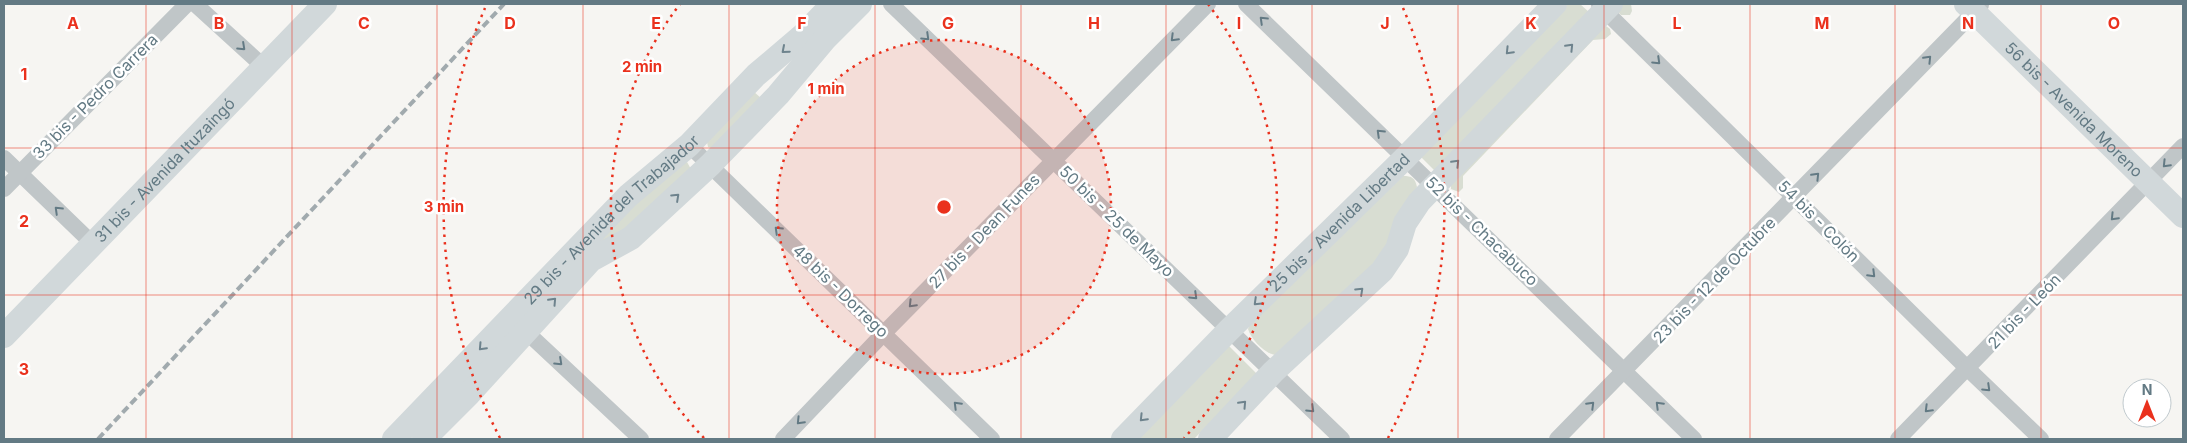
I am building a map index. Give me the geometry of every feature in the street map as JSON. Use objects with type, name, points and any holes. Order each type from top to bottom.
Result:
[{"type":"street","name":"33 bis - Pedro Carrera","points":[[4,189],[187,4]]},
{"type":"street","points":[[194,4],[264,68]]},
{"type":"street","name":"31 bis - Avenida Ituzaingó","points":[[4,336],[324,4]]},
{"type":"street","name":"29 bis - Avenida del Trabajador","points":[[424,439],[461,386],[518,324],[628,196],[689,145],[756,75],[802,36],[833,4]]},
{"type":"street","name":"29 bis - Avenida del Trabajador","points":[[518,324],[591,260],[631,238],[710,165],[778,96],[825,39],[860,4]]},
{"type":"street","name":"50 bis - 25 de Mayo","points":[[891,4],[1342,439]]},
{"type":"street","name":"27 bis - Dean Funes","points":[[783,439],[884,333],[1208,4]]},
{"type":"street","name":"52 bis - Chacabuco","points":[[1246,4],[1435,185],[1694,439]]},
{"type":"street","name":"25 bis - Avenida Libertad","points":[[1123,439],[1229,330],[1405,158],[1555,4]]},
{"type":"street","points":[[1210,439],[1273,372],[1382,271],[1396,249],[1405,223],[1419,202],[1605,6]]},
{"type":"street","name":"54 bis - Colón","points":[[1605,6],[1968,369],[2041,439]]},
{"type":"street","name":"23 bis - 12 de Octubre","points":[[1557,439],[1795,197],[1974,6]]},
{"type":"street","name":"56 bis - Avenida Moreno","points":[[1974,6],[2183,216]]},
{"type":"street","points":[[756,75],[778,96]]},
{"type":"street","name":"48 bis - Dorrego","points":[[689,145],[992,439]]},
{"type":"street","name":"21 bis - León","points":[[1898,439],[2183,146]]},
{"type":"street","points":[[4,158],[93,244]]},
{"type":"street","points":[[518,324],[641,439]]},
{"type":"street","name":"29 bis - Avenida del Trabajador","points":[[394,439],[461,386]]},
{"type":"shaded area","points":[[1568,4],[1580,4],[1590,13],[1436,172],[1420,156]]},
{"type":"shaded area","points":[[1622,4],[1631,4],[1632,11],[1630,15],[1621,15],[1617,11]]},
{"type":"shaded area","points":[[1601,26],[1606,26],[1610,29],[1611,34],[1605,39],[1593,40],[1463,176],[1463,188],[1459,192],[1451,189],[1451,184]]},
{"type":"shaded area","points":[[753,91],[762,99],[712,148],[708,147],[707,142]]},
{"type":"shaded area","points":[[687,162],[692,171],[642,219],[560,277],[607,228],[682,163]]},
{"type":"shaded area","points":[[1403,176],[1413,178],[1417,187],[1379,259],[1275,355],[1262,349],[1248,329],[1251,322]]},
{"type":"shaded area","points":[[1228,345],[1257,374],[1194,439],[1138,439]]},
{"type":"railway","points":[[98,439],[504,4]]}]
